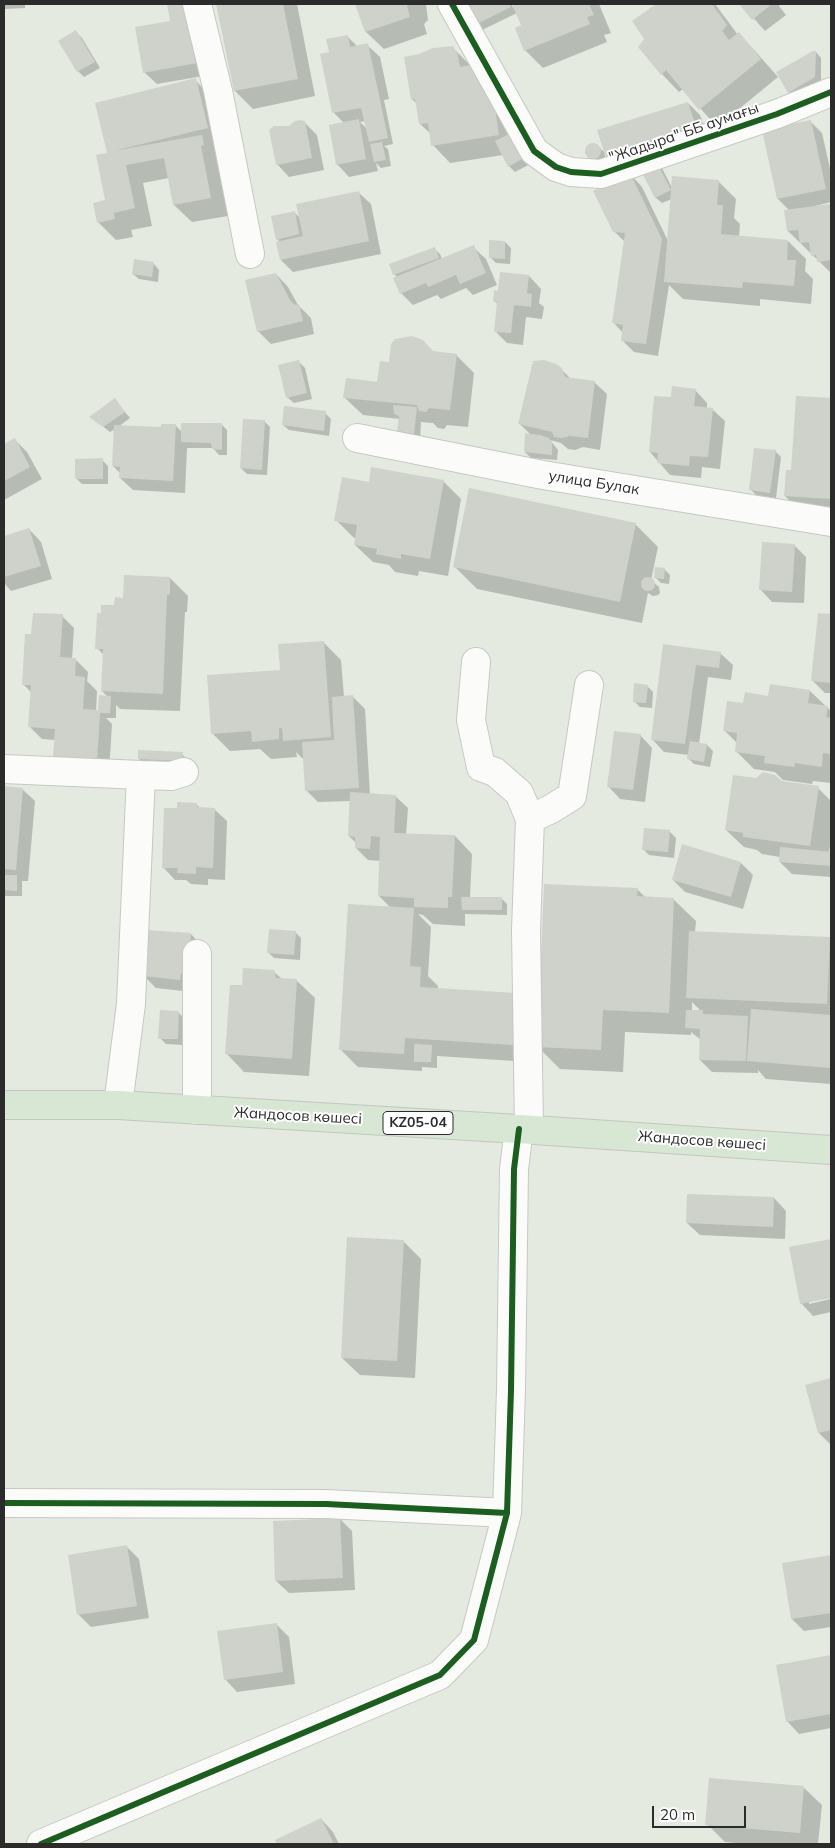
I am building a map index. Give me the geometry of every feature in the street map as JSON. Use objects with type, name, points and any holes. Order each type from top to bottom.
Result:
[{"type":"main road","name":"Жандосов көшесі","points":[[4,1105],[118,1105],[524,1129],[831,1150]]},
{"type":"street","points":[[197,4],[218,91],[250,254]]},
{"type":"street","name":"\"Жадыра\" ББ аумағы","points":[[452,4],[534,150],[556,167],[571,172],[601,174],[777,114],[831,92]]},
{"type":"street","name":"улица Булак","points":[[357,438],[543,475],[831,522]]},
{"type":"street","points":[[41,1844],[440,1675],[474,1640],[508,1513],[514,1170],[524,1129],[526,930],[530,866],[530,818],[519,793],[495,772],[481,766],[471,720],[476,662]]},
{"type":"street","points":[[530,818],[550,810],[572,796],[589,685]]},
{"type":"street","points":[[4,768],[170,776],[184,772]]},
{"type":"street","points":[[118,1105],[130,1004],[141,775]]},
{"type":"street","points":[[197,954],[197,1110]]},
{"type":"street","points":[[4,1503],[326,1504],[508,1513]]},
{"type":"building","points":[[167,4],[186,4],[197,63],[143,73],[135,27],[170,21]]},
{"type":"building","points":[[216,4],[283,4],[298,79],[234,91]]},
{"type":"building","points":[[355,4],[409,4],[407,6],[410,17],[365,32]]},
{"type":"building","points":[[465,4],[509,4],[511,7],[475,25]]},
{"type":"building","points":[[512,4],[589,4],[594,15],[587,17],[590,24],[524,51],[515,28],[521,25]]},
{"type":"building","points":[[656,4],[712,4],[727,25],[722,31],[729,40],[739,32],[761,59],[699,110],[666,70],[661,75],[638,47],[644,39],[632,21]]},
{"type":"building","points":[[739,4],[772,4],[752,20]]},
{"type":"building","points":[[76,30],[95,62],[77,72],[58,41]]},
{"type":"building","points":[[348,35],[350,47],[368,43],[388,138],[369,142],[361,108],[332,113],[320,54],[329,52],[326,39]]},
{"type":"building","points":[[453,46],[457,53],[460,67],[470,65],[478,69],[495,108],[499,135],[431,146],[428,123],[419,124],[415,99],[411,100],[404,57],[419,54],[433,48]]},
{"type":"building","points":[[816,51],[815,77],[788,93],[776,72]]},
{"type":"building","points":[[196,78],[208,128],[113,151],[202,135],[204,145],[201,146],[211,198],[173,205],[164,158],[126,165],[135,208],[114,213],[115,219],[97,223],[93,203],[105,200],[96,155],[107,153],[95,103]]},
{"type":"building","points":[[688,102],[696,127],[605,155],[597,130]]},
{"type":"building","points":[[359,119],[366,159],[336,165],[329,125]]},
{"type":"building","points":[[811,120],[826,189],[777,199],[762,130]]},
{"type":"building","points":[[295,121],[305,121],[312,158],[276,165],[269,130],[274,126],[289,126]]},
{"type":"building","points":[[515,131],[527,156],[508,167],[495,141]]},
{"type":"building","points":[[382,142],[386,160],[374,162],[370,144]]},
{"type":"building","points":[[590,143],[596,143],[601,148],[599,157],[590,159],[585,154],[585,148]]},
{"type":"building","points":[[657,163],[671,190],[655,198],[641,171]]},
{"type":"building","points":[[630,173],[662,239],[646,344],[621,341],[623,325],[612,323],[625,233],[613,232],[593,191]]},
{"type":"building","points":[[672,176],[719,180],[717,205],[723,205],[721,234],[788,240],[787,260],[796,260],[794,286],[743,282],[742,288],[664,282]]},
{"type":"building","points":[[359,191],[369,241],[280,260],[276,242],[303,236],[296,204]]},
{"type":"building","points":[[831,204],[831,260],[817,262],[816,255],[811,256],[809,242],[800,243],[798,230],[787,231],[784,210]]},
{"type":"building","points":[[295,211],[299,234],[276,240],[271,216]]},
{"type":"building","points":[[489,240],[505,241],[505,259],[489,258]]},
{"type":"building","points":[[474,245],[486,273],[460,284],[456,275],[428,287],[426,283],[400,294],[393,278]]},
{"type":"building","points":[[435,247],[439,258],[393,275],[389,264]]},
{"type":"building","points":[[134,259],[154,262],[152,277],[132,274]]},
{"type":"building","points":[[500,272],[529,275],[527,293],[532,294],[531,307],[514,305],[511,333],[494,332],[497,302],[493,301],[494,290],[498,291]]},
{"type":"building","points":[[276,273],[290,300],[295,305],[299,304],[303,321],[257,332],[245,280]]},
{"type":"building","points":[[412,336],[423,340],[433,351],[457,354],[450,410],[429,408],[426,412],[419,411],[417,405],[343,398],[346,378],[377,382],[380,361],[389,362],[391,344],[395,339]]},
{"type":"building","points":[[299,360],[307,393],[286,398],[278,365]]},
{"type":"building","points":[[544,360],[562,368],[565,377],[595,381],[588,438],[554,437],[552,432],[518,424],[533,361]]},
{"type":"building","points":[[672,386],[696,389],[694,406],[713,408],[708,457],[690,456],[689,466],[657,463],[658,453],[649,452],[654,396],[671,397]]},
{"type":"building","points":[[796,396],[831,398],[831,499],[784,496],[786,470],[791,470]]},
{"type":"building","points":[[115,398],[125,412],[103,427],[89,417]]},
{"type":"building","points":[[393,405],[417,407],[414,434],[397,431],[399,416],[394,414]]},
{"type":"building","points":[[284,406],[326,411],[324,431],[282,425]]},
{"type":"building","points":[[243,419],[265,420],[262,470],[240,468]]},
{"type":"building","points":[[181,423],[222,423],[222,450],[212,449],[211,443],[181,442]]},
{"type":"building","points":[[161,424],[176,424],[173,481],[119,478],[120,467],[112,466],[114,425],[161,427]]},
{"type":"building","points":[[525,433],[549,438],[552,443],[552,455],[524,452]]},
{"type":"building","points":[[15,438],[30,467],[4,481],[4,444]]},
{"type":"building","points":[[754,448],[776,450],[770,493],[749,490]]},
{"type":"building","points":[[103,458],[103,479],[75,479],[75,459]]},
{"type":"building","points":[[371,467],[444,480],[430,559],[401,554],[401,559],[376,554],[377,549],[354,545],[357,525],[334,521],[342,477],[369,482]]},
{"type":"building","points":[[469,488],[636,523],[620,602],[453,567]]},
{"type":"building","points":[[29,528],[41,566],[4,577],[4,536]]},
{"type":"building","points":[[762,542],[795,544],[792,592],[759,590]]},
{"type":"building","points":[[655,567],[665,568],[664,579],[654,578]]},
{"type":"building","points":[[124,575],[170,577],[170,594],[167,595],[163,694],[101,691],[103,649],[95,649],[97,613],[101,613],[101,605],[114,605],[115,597],[123,598]]},
{"type":"building","points":[[648,577],[653,579],[655,584],[653,589],[648,591],[643,589],[641,584],[643,579]]},
{"type":"building","points":[[33,613],[63,614],[60,657],[76,658],[75,676],[85,677],[83,709],[98,710],[99,695],[111,696],[110,713],[100,713],[97,762],[53,759],[55,729],[28,727],[31,685],[22,685],[25,634],[31,634]]},
{"type":"building","points":[[818,613],[831,614],[831,683],[811,681]]},
{"type":"building","points":[[324,641],[331,737],[283,741],[282,728],[279,728],[279,739],[252,742],[251,731],[211,734],[207,675],[280,670],[278,644]]},
{"type":"building","points":[[663,644],[721,652],[719,668],[696,665],[685,744],[651,740]]},
{"type":"building","points":[[634,683],[648,685],[646,703],[633,702]]},
{"type":"building","points":[[770,684],[810,690],[808,703],[828,706],[826,717],[831,718],[831,754],[823,753],[822,767],[795,763],[794,767],[764,763],[765,756],[735,752],[737,733],[723,731],[727,701],[743,703],[745,692],[768,696]]},
{"type":"building","points":[[353,695],[359,788],[305,791],[302,742],[334,740],[332,697]]},
{"type":"building","points":[[614,731],[641,734],[633,790],[607,787]]},
{"type":"building","points":[[690,741],[707,744],[704,762],[687,759]]},
{"type":"building","points":[[138,750],[183,752],[183,761],[138,759]]},
{"type":"building","points":[[763,772],[775,775],[782,781],[819,786],[810,846],[743,837],[743,833],[725,830],[733,775],[756,778]]},
{"type":"building","points":[[4,786],[23,788],[16,870],[4,869]]},
{"type":"building","points":[[350,792],[396,795],[394,833],[455,835],[452,897],[448,897],[448,908],[414,907],[414,898],[378,896],[380,837],[371,836],[370,849],[355,848],[355,837],[348,836]]},
{"type":"building","points":[[177,802],[197,803],[197,807],[215,808],[213,868],[196,867],[196,874],[177,873],[178,868],[162,868],[164,808],[177,808]]},
{"type":"building","points":[[644,828],[670,830],[668,852],[642,850]]},
{"type":"building","points":[[682,844],[741,862],[731,897],[672,880]]},
{"type":"building","points":[[780,847],[831,852],[831,866],[779,862]]},
{"type":"building","points":[[4,875],[17,875],[17,891],[4,890]]},
{"type":"building","points":[[544,884],[638,888],[637,896],[674,898],[669,1013],[603,1010],[601,1050],[537,1047]]},
{"type":"building","points":[[461,897],[502,897],[502,910],[462,910]]},
{"type":"building","points":[[348,904],[414,908],[410,966],[421,967],[420,987],[516,993],[513,1045],[405,1038],[404,1054],[339,1050]]},
{"type":"building","points":[[269,929],[296,931],[294,955],[267,953]]},
{"type":"building","points":[[147,930],[191,933],[188,973],[181,973],[180,980],[143,976]]},
{"type":"building","points":[[689,931],[830,937],[827,1004],[686,998]]},
{"type":"building","points":[[243,968],[274,970],[276,978],[297,979],[292,1059],[225,1054],[230,985],[242,985]]},
{"type":"building","points":[[751,1009],[831,1015],[831,1068],[747,1061]]},
{"type":"building","points":[[160,1010],[179,1011],[178,1039],[158,1039]]},
{"type":"building","points":[[686,1010],[703,1010],[703,1014],[748,1016],[746,1061],[699,1060],[700,1029],[685,1028]]},
{"type":"building","points":[[414,1044],[432,1045],[431,1062],[414,1062]]},
{"type":"building","points":[[687,1194],[774,1197],[773,1227],[686,1223]]},
{"type":"building","points":[[347,1237],[404,1240],[397,1361],[341,1358]]},
{"type":"building","points":[[831,1239],[831,1298],[800,1304],[789,1247]]},
{"type":"building","points":[[831,1378],[831,1430],[818,1433],[805,1385]]},
{"type":"building","points":[[340,1518],[343,1578],[275,1581],[273,1521]]},
{"type":"building","points":[[127,1545],[137,1606],[77,1615],[68,1555]]},
{"type":"building","points":[[831,1555],[831,1613],[791,1619],[782,1563]]},
{"type":"building","points":[[277,1623],[283,1672],[224,1680],[217,1631]]},
{"type":"building","points":[[831,1655],[831,1714],[786,1722],[776,1665]]},
{"type":"building","points":[[709,1778],[804,1786],[800,1833],[705,1825]]},
{"type":"building","points":[[321,1818],[334,1844],[277,1844],[275,1840]]},
{"type":"cycle path","points":[[452,4],[534,151],[556,167],[571,172],[601,174],[777,114],[831,92]]},
{"type":"cycle path","points":[[4,1503],[326,1504],[507,1513],[514,1169],[519,1129]]},
{"type":"cycle path","points":[[41,1844],[440,1675],[474,1640],[507,1513]]}]
